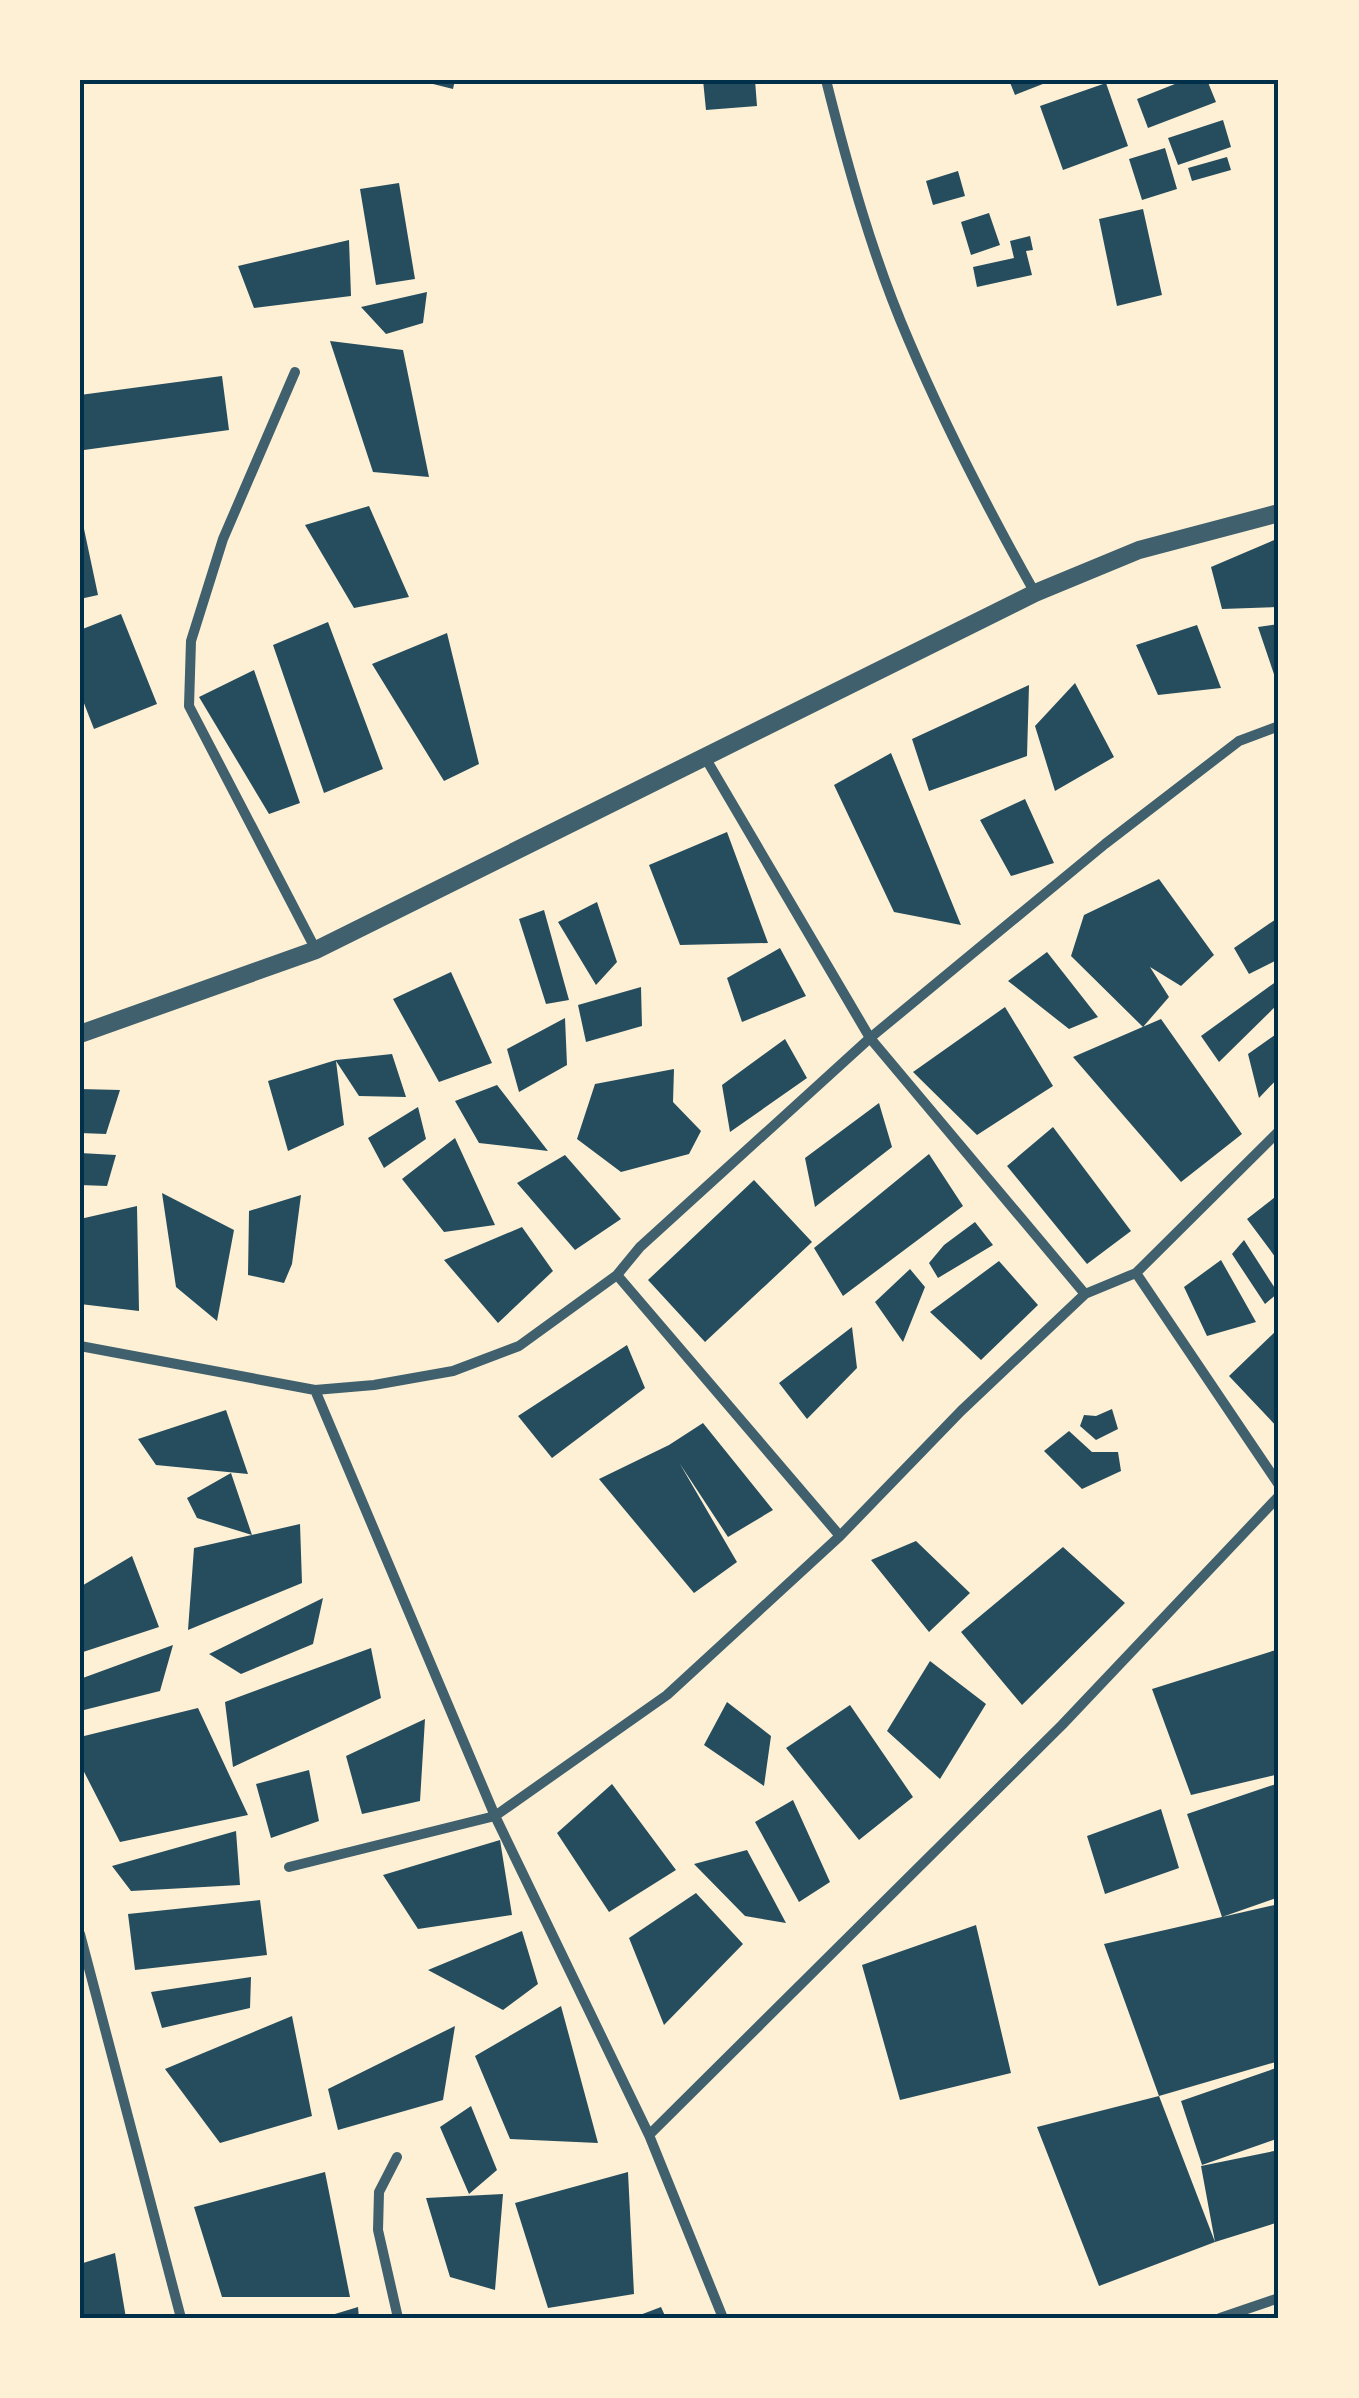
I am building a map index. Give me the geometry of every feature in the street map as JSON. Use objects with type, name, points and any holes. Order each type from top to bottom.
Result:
[{"type":"street","points":[[826,80],[847,167],[907,338],[979,493],[1036,593]]},
{"type":"street","points":[[295,372],[222,539],[191,641],[189,706],[316,950]]},
{"type":"street","points":[[80,1034],[316,950],[1036,593],[1139,550],[1279,513]]},
{"type":"street","points":[[80,1346],[315,1390],[374,1386],[453,1371],[518,1346],[617,1275],[640,1247],[870,1038],[1105,844],[1239,741],[1279,726]]},
{"type":"street","points":[[706,759],[870,1038],[1085,1294]]},
{"type":"street","points":[[288,1867],[495,1816],[667,1696],[840,1536],[961,1411],[1085,1294],[1136,1273],[1279,1131]]},
{"type":"street","points":[[1136,1273],[1279,1485]]},
{"type":"street","points":[[617,1275],[840,1536]]},
{"type":"street","points":[[315,1390],[495,1816],[648,2135],[723,2318]]},
{"type":"street","points":[[648,2135],[1062,1726],[1279,1496]]},
{"type":"street","points":[[80,1934],[181,2318]]},
{"type":"street","points":[[397,2157],[380,2192],[378,2230],[398,2318]]},
{"type":"street","points":[[1220,2318],[1279,2298]]},
{"type":"building","points":[[417,80],[455,80],[453,89]]},
{"type":"building","points":[[703,80],[755,80],[757,106],[706,110]]},
{"type":"building","points":[[1009,80],[1053,80],[1015,95]]},
{"type":"building","points":[[1185,80],[1207,80],[1216,102],[1148,128],[1137,99]]},
{"type":"building","points":[[1106,83],[1128,146],[1063,170],[1040,106]]},
{"type":"building","points":[[1223,120],[1231,147],[1178,165],[1168,138]]},
{"type":"building","points":[[1165,148],[1177,189],[1142,200],[1129,159]]},
{"type":"building","points":[[1227,157],[1231,170],[1192,181],[1188,168]]},
{"type":"building","points":[[958,171],[965,196],[933,205],[926,181]]},
{"type":"building","points":[[399,183],[415,279],[376,285],[360,189]]},
{"type":"building","points":[[1143,209],[1162,295],[1117,306],[1099,219]]},
{"type":"building","points":[[989,213],[1000,245],[971,255],[961,222]]},
{"type":"building","points":[[1030,236],[1033,250],[1026,251],[1032,275],[977,287],[973,267],[1014,258],[1010,241]]},
{"type":"building","points":[[349,240],[351,296],[254,308],[238,266]]},
{"type":"building","points":[[427,292],[423,323],[386,334],[361,307]]},
{"type":"building","points":[[330,341],[403,350],[429,477],[373,472]]},
{"type":"building","points":[[222,376],[229,430],[84,450],[80,395]]},
{"type":"building","points":[[369,506],[409,597],[354,608],[305,525]]},
{"type":"building","points":[[80,510],[98,595],[80,599]]},
{"type":"building","points":[[1279,538],[1279,607],[1222,609],[1211,567]]},
{"type":"building","points":[[121,614],[157,704],[94,729],[80,693],[80,630]]},
{"type":"building","points":[[328,622],[383,769],[324,793],[273,645]]},
{"type":"building","points":[[1279,624],[1279,686],[1278,686],[1258,627]]},
{"type":"building","points":[[1197,625],[1221,688],[1158,695],[1136,645]]},
{"type":"building","points":[[447,633],[479,764],[444,781],[372,664]]},
{"type":"building","points":[[254,670],[300,803],[269,814],[199,697]]},
{"type":"building","points":[[1075,683],[1114,757],[1055,791],[1035,726]]},
{"type":"building","points":[[1029,685],[1027,756],[929,791],[912,739]]},
{"type":"building","points":[[891,753],[961,925],[894,912],[834,785]]},
{"type":"building","points":[[1025,799],[1054,863],[1011,876],[980,820]]},
{"type":"building","points":[[727,832],[768,943],[680,945],[649,865]]},
{"type":"building","points":[[1159,879],[1214,955],[1181,986],[1150,967],[1169,997],[1143,1027],[1071,956],[1084,915]]},
{"type":"building","points":[[597,902],[617,962],[596,985],[558,922]]},
{"type":"building","points":[[544,910],[569,1000],[546,1004],[519,919]]},
{"type":"building","points":[[1279,917],[1279,959],[1249,974],[1234,948]]},
{"type":"building","points":[[780,948],[806,996],[742,1022],[727,978]]},
{"type":"building","points":[[1047,952],[1098,1017],[1069,1029],[1008,981]]},
{"type":"building","points":[[451,972],[492,1063],[439,1082],[393,999]]},
{"type":"building","points":[[1277,981],[1279,1003],[1219,1062],[1201,1036]]},
{"type":"building","points":[[641,987],[642,1026],[586,1042],[578,1005]]},
{"type":"building","points":[[1005,1007],[1053,1086],[977,1135],[913,1072]]},
{"type":"building","points":[[565,1018],[567,1065],[519,1092],[507,1049]]},
{"type":"building","points":[[1161,1019],[1242,1134],[1181,1182],[1073,1057]]},
{"type":"building","points":[[1279,1032],[1279,1077],[1259,1098],[1248,1054]]},
{"type":"building","points":[[785,1039],[807,1078],[730,1132],[722,1085]]},
{"type":"building","points":[[392,1054],[406,1097],[359,1096],[336,1061],[344,1125],[288,1151],[268,1081],[336,1060]]},
{"type":"building","points":[[674,1069],[673,1102],[701,1131],[689,1154],[621,1172],[577,1139],[595,1084]]},
{"type":"building","points":[[497,1085],[548,1151],[479,1143],[455,1101]]},
{"type":"building","points":[[80,1089],[120,1090],[106,1134],[80,1133]]},
{"type":"building","points":[[879,1103],[892,1147],[815,1207],[805,1158]]},
{"type":"building","points":[[418,1107],[426,1139],[384,1168],[368,1138]]},
{"type":"building","points":[[1053,1127],[1131,1231],[1087,1264],[1007,1166]]},
{"type":"building","points":[[455,1138],[495,1225],[444,1232],[402,1179]]},
{"type":"building","points":[[80,1153],[116,1155],[107,1186],[80,1185]]},
{"type":"building","points":[[929,1154],[963,1206],[843,1296],[814,1248]]},
{"type":"building","points":[[565,1155],[621,1219],[575,1250],[517,1183]]},
{"type":"building","points":[[754,1180],[812,1242],[705,1342],[648,1280]]},
{"type":"building","points":[[162,1193],[234,1230],[217,1321],[176,1287]]},
{"type":"building","points":[[1279,1194],[1279,1262],[1247,1219]]},
{"type":"building","points":[[301,1195],[292,1264],[284,1283],[248,1275],[249,1211]]},
{"type":"building","points":[[137,1206],[139,1311],[80,1304],[80,1219]]},
{"type":"building","points":[[975,1222],[993,1245],[938,1278],[929,1263],[944,1245]]},
{"type":"building","points":[[522,1227],[553,1271],[498,1323],[444,1260]]},
{"type":"building","points":[[1244,1240],[1278,1293],[1265,1304],[1232,1254]]},
{"type":"building","points":[[1221,1260],[1256,1322],[1207,1336],[1184,1287]]},
{"type":"building","points":[[999,1261],[1038,1305],[981,1360],[930,1312]]},
{"type":"building","points":[[910,1269],[925,1287],[903,1342],[875,1302]]},
{"type":"building","points":[[852,1327],[857,1368],[807,1419],[779,1383]]},
{"type":"building","points":[[1279,1328],[1279,1429],[1229,1376]]},
{"type":"building","points":[[627,1345],[645,1388],[552,1458],[518,1416]]},
{"type":"building","points":[[1112,1409],[1118,1429],[1096,1440],[1080,1426],[1084,1415],[1096,1416]]},
{"type":"building","points":[[226,1410],[248,1474],[156,1465],[138,1439]]},
{"type":"building","points":[[703,1423],[773,1510],[728,1537],[680,1464],[737,1562],[694,1593],[599,1479],[669,1445]]},
{"type":"building","points":[[1069,1431],[1092,1452],[1118,1452],[1121,1471],[1082,1489],[1044,1451]]},
{"type":"building","points":[[231,1473],[252,1535],[197,1518],[187,1498]]},
{"type":"building","points":[[300,1524],[302,1583],[188,1630],[194,1548]]},
{"type":"building","points":[[916,1541],[970,1593],[929,1632],[871,1560]]},
{"type":"building","points":[[1063,1547],[1125,1603],[1022,1705],[961,1632]]},
{"type":"building","points":[[132,1556],[159,1627],[80,1653],[80,1587]]},
{"type":"building","points":[[323,1598],[313,1644],[241,1674],[209,1654]]},
{"type":"building","points":[[173,1645],[160,1691],[80,1711],[80,1679]]},
{"type":"building","points":[[371,1648],[381,1698],[233,1767],[225,1702]]},
{"type":"building","points":[[1279,1649],[1279,1774],[1191,1795],[1152,1689]]},
{"type":"building","points":[[930,1661],[986,1704],[940,1779],[887,1731]]},
{"type":"building","points":[[727,1702],[771,1736],[764,1786],[704,1745]]},
{"type":"building","points":[[850,1705],[913,1797],[859,1840],[786,1748]]},
{"type":"building","points":[[198,1708],[248,1815],[120,1842],[80,1764],[80,1737]]},
{"type":"building","points":[[425,1719],[420,1801],[362,1814],[346,1756]]},
{"type":"building","points":[[309,1770],[319,1821],[271,1838],[256,1784]]},
{"type":"building","points":[[1279,1783],[1279,1897],[1222,1917],[1187,1814]]},
{"type":"building","points":[[612,1784],[676,1870],[609,1912],[557,1833]]},
{"type":"building","points":[[793,1800],[830,1882],[799,1902],[755,1822]]},
{"type":"building","points":[[1161,1809],[1179,1868],[1105,1894],[1087,1836]]},
{"type":"building","points":[[236,1831],[240,1885],[131,1891],[112,1866]]},
{"type":"building","points":[[500,1840],[512,1915],[418,1929],[383,1875]]},
{"type":"building","points":[[747,1850],[786,1923],[745,1916],[694,1864]]},
{"type":"building","points":[[696,1893],[743,1944],[664,2025],[629,1938]]},
{"type":"building","points":[[260,1900],[267,1955],[135,1970],[128,1914]]},
{"type":"building","points":[[1279,1904],[1279,2061],[1159,2096],[1104,1944]]},
{"type":"building","points":[[976,1925],[1011,2073],[900,2100],[862,1965]]},
{"type":"building","points":[[522,1931],[538,1984],[503,2010],[428,1970]]},
{"type":"building","points":[[251,1977],[250,2008],[162,2028],[151,1992]]},
{"type":"building","points":[[561,2006],[598,2143],[510,2139],[475,2056]]},
{"type":"building","points":[[292,2016],[312,2116],[220,2143],[165,2069]]},
{"type":"building","points":[[455,2026],[443,2100],[338,2130],[328,2089]]},
{"type":"building","points":[[1279,2067],[1279,2138],[1202,2165],[1181,2101]]},
{"type":"building","points":[[1159,2096],[1215,2242],[1099,2286],[1037,2127]]},
{"type":"building","points":[[471,2106],[497,2170],[469,2194],[440,2127]]},
{"type":"building","points":[[1279,2150],[1279,2222],[1215,2242],[1201,2166]]},
{"type":"building","points":[[325,2172],[350,2297],[222,2297],[194,2207]]},
{"type":"building","points":[[628,2172],[634,2294],[548,2308],[515,2203]]},
{"type":"building","points":[[503,2194],[495,2290],[450,2277],[426,2198]]},
{"type":"building","points":[[115,2253],[126,2318],[80,2318],[80,2264]]},
{"type":"building","points":[[358,2307],[359,2318],[325,2318],[325,2317]]},
{"type":"building","points":[[661,2307],[666,2318],[632,2318]]}]
